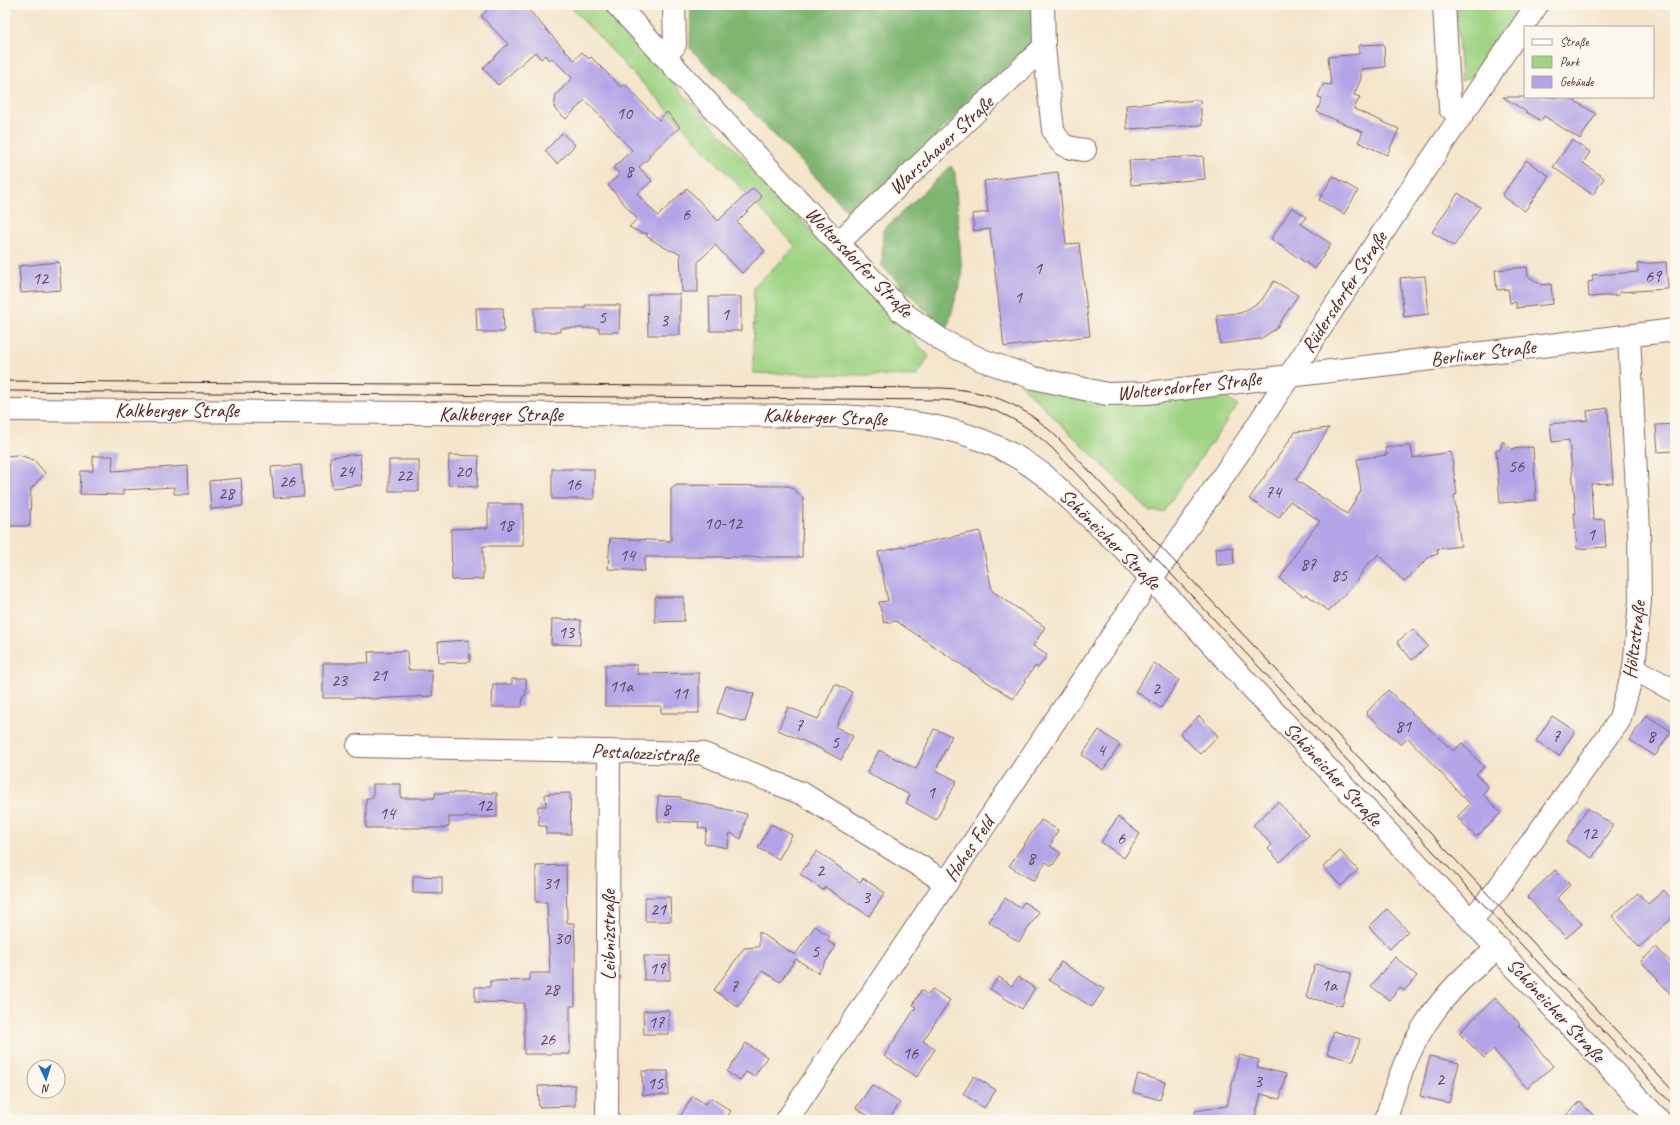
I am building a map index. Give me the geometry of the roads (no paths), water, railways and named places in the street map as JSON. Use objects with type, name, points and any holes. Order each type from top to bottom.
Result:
[{"type":"street","name":"Woltersdorfer Straße","points":[[617,5],[902,312],[943,341],[982,360],[1034,378],[1107,394],[1147,393],[1290,376]]},
{"type":"street","points":[[665,56],[675,45],[674,5]]},
{"type":"street","points":[[1043,5],[1044,47],[1053,130],[1057,140],[1068,148],[1085,150]]},
{"type":"street","points":[[1444,5],[1450,108],[1461,115]]},
{"type":"street","name":"Rüdersdorfer Straße","points":[[1151,578],[1169,555],[1290,376],[1406,196],[1537,5]]},
{"type":"street","name":"Warschauer Straße","points":[[838,243],[1044,47]]},
{"type":"street","name":"Berliner Straße","points":[[1290,376],[1675,330]]},
{"type":"street","name":"Höltzstraße","points":[[1472,919],[1497,890],[1618,721],[1634,669],[1640,600],[1639,532],[1629,336]]},
{"type":"street","name":"Kalkberger Straße","points":[[5,410],[838,416],[920,422],[960,432],[994,444]]},
{"type":"street","name":"Schöneicher Straße","points":[[994,444],[1031,465],[1104,529],[1278,716],[1472,919],[1659,1120]]},
{"type":"street","name":"Hohes Feld","points":[[787,1120],[1151,578]]},
{"type":"street","points":[[1634,669],[1675,690]]},
{"type":"street","name":"Pestalozzistraße","points":[[358,746],[700,753],[803,794],[947,883]]},
{"type":"street","name":"Leibnizstraße","points":[[607,1120],[609,751]]},
{"type":"street","points":[[1386,1120],[1395,1085],[1413,1042],[1439,1003],[1482,961],[1499,948]]},
{"type":"tram line","points":[[5,381],[943,388],[977,392],[1007,402],[1034,418],[1060,440],[1675,1093]]},
{"type":"tram line","points":[[5,391],[942,400],[974,404],[1002,414],[1027,428],[1052,448],[1675,1107]]}]
